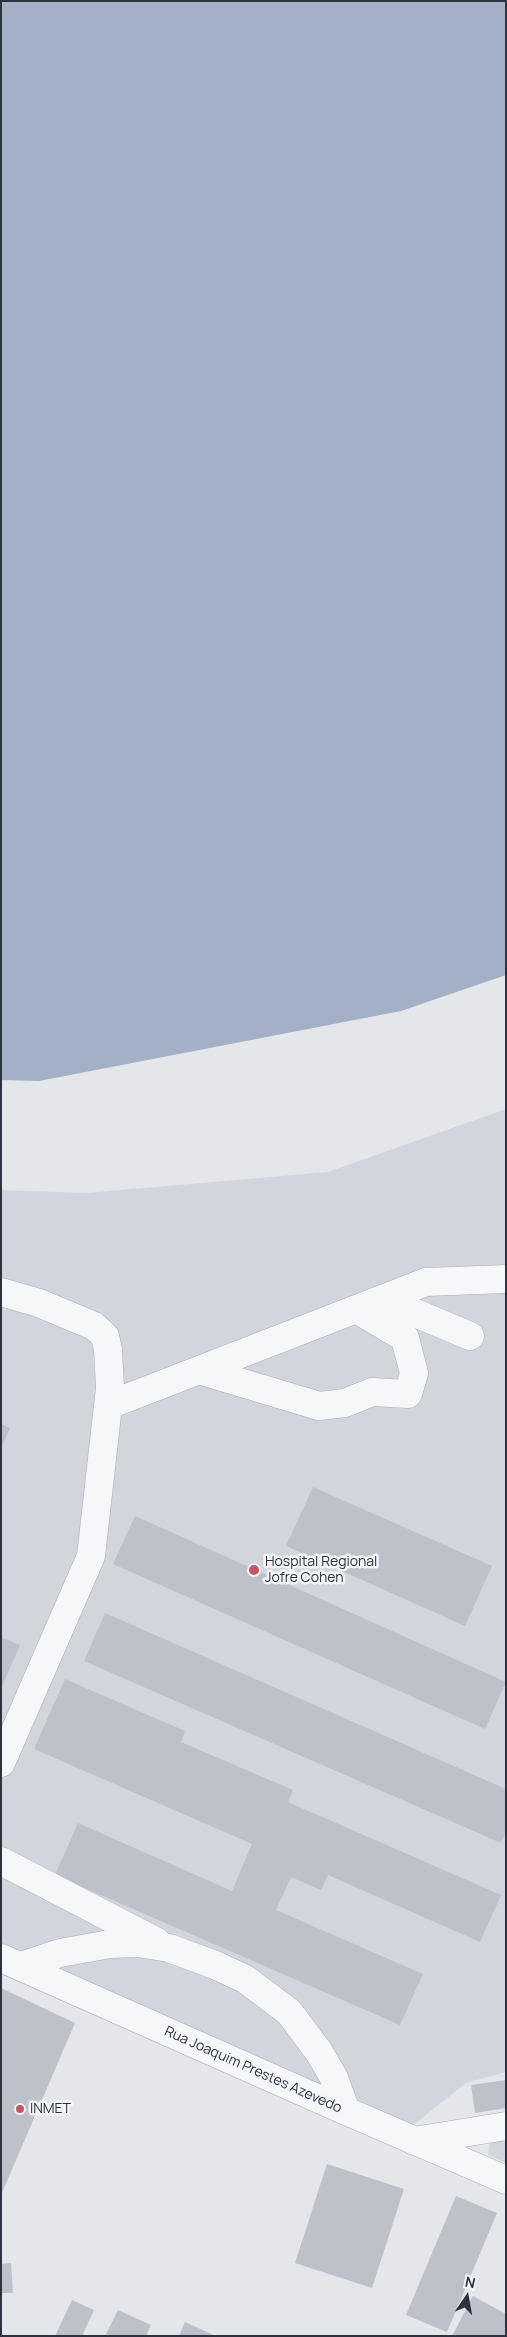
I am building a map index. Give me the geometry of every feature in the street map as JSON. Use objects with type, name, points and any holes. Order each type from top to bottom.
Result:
[{"type":"street","points":[[109,1405],[426,1282],[506,1279]]},
{"type":"street","points":[[1,1292],[75,1317],[94,1326],[104,1336],[110,1368],[109,1405],[91,1556],[1,1763]]},
{"type":"street","points":[[382,1299],[470,1336]]},
{"type":"street","points":[[199,1370],[319,1406],[345,1403],[372,1392],[408,1394],[414,1372],[405,1338],[356,1309]]},
{"type":"street","points":[[1,1861],[169,1948],[193,1956],[245,1980],[289,2012],[319,2052],[334,2078],[346,2111]]},
{"type":"street","points":[[11,1962],[110,1944],[138,1943],[169,1948]]},
{"type":"street","name":"Rua Joaquim Prestes Azevedo","points":[[11,1962],[506,2180]]},
{"type":"street","points":[[414,2141],[506,2126]]},
{"type":"shaded area","name":"Hospital Regional Jofre Cohen","points":[[506,1109],[506,2072],[466,2083],[407,2130],[1,1948],[1,1190],[86,1193],[328,1172]]},
{"type":"shaded area","points":[[506,2139],[506,2163],[488,2155],[490,2141]]},
{"type":"water","points":[[1,1],[506,1],[506,975],[401,1011],[39,1081],[1,1080]]},
{"type":"building","points":[[1,1424],[10,1428],[1,1449]]},
{"type":"building","points":[[313,1487],[492,1566],[465,1626],[286,1546]]},
{"type":"building","points":[[135,1516],[506,1682],[485,1729],[113,1564]]},
{"type":"building","points":[[105,1613],[506,1789],[506,1833],[501,1843],[84,1661]]},
{"type":"building","points":[[1,1637],[20,1645],[1,1689]]},
{"type":"building","points":[[65,1679],[185,1731],[181,1742],[293,1790],[288,1802],[501,1895],[480,1942],[328,1875],[321,1890],[291,1877],[276,1910],[423,1974],[400,2025],[55,1875],[78,1823],[232,1891],[252,1844],[34,1749]]},
{"type":"building","name":"INMET","points":[[1,1988],[75,2023],[1,2195]]},
{"type":"building","points":[[506,2080],[506,2108],[475,2113],[471,2085]]},
{"type":"building","points":[[327,2164],[404,2189],[372,2288],[295,2263]]},
{"type":"building","points":[[456,2196],[497,2213],[447,2332],[406,2315]]},
{"type":"building","points":[[11,2263],[13,2293],[1,2293],[1,2264]]},
{"type":"building","points":[[473,2296],[506,2314],[506,2336],[452,2336]]},
{"type":"building","points":[[72,2300],[94,2310],[82,2336],[55,2336]]},
{"type":"building","points":[[118,2310],[151,2325],[146,2336],[105,2336]]},
{"type":"building","points":[[185,2322],[216,2336],[179,2336]]},
{"type":"place","name":"Hospital Regional Jofre Cohen","points":[[254,1570]]},
{"type":"place","name":"INMET","points":[[20,2109]]}]
